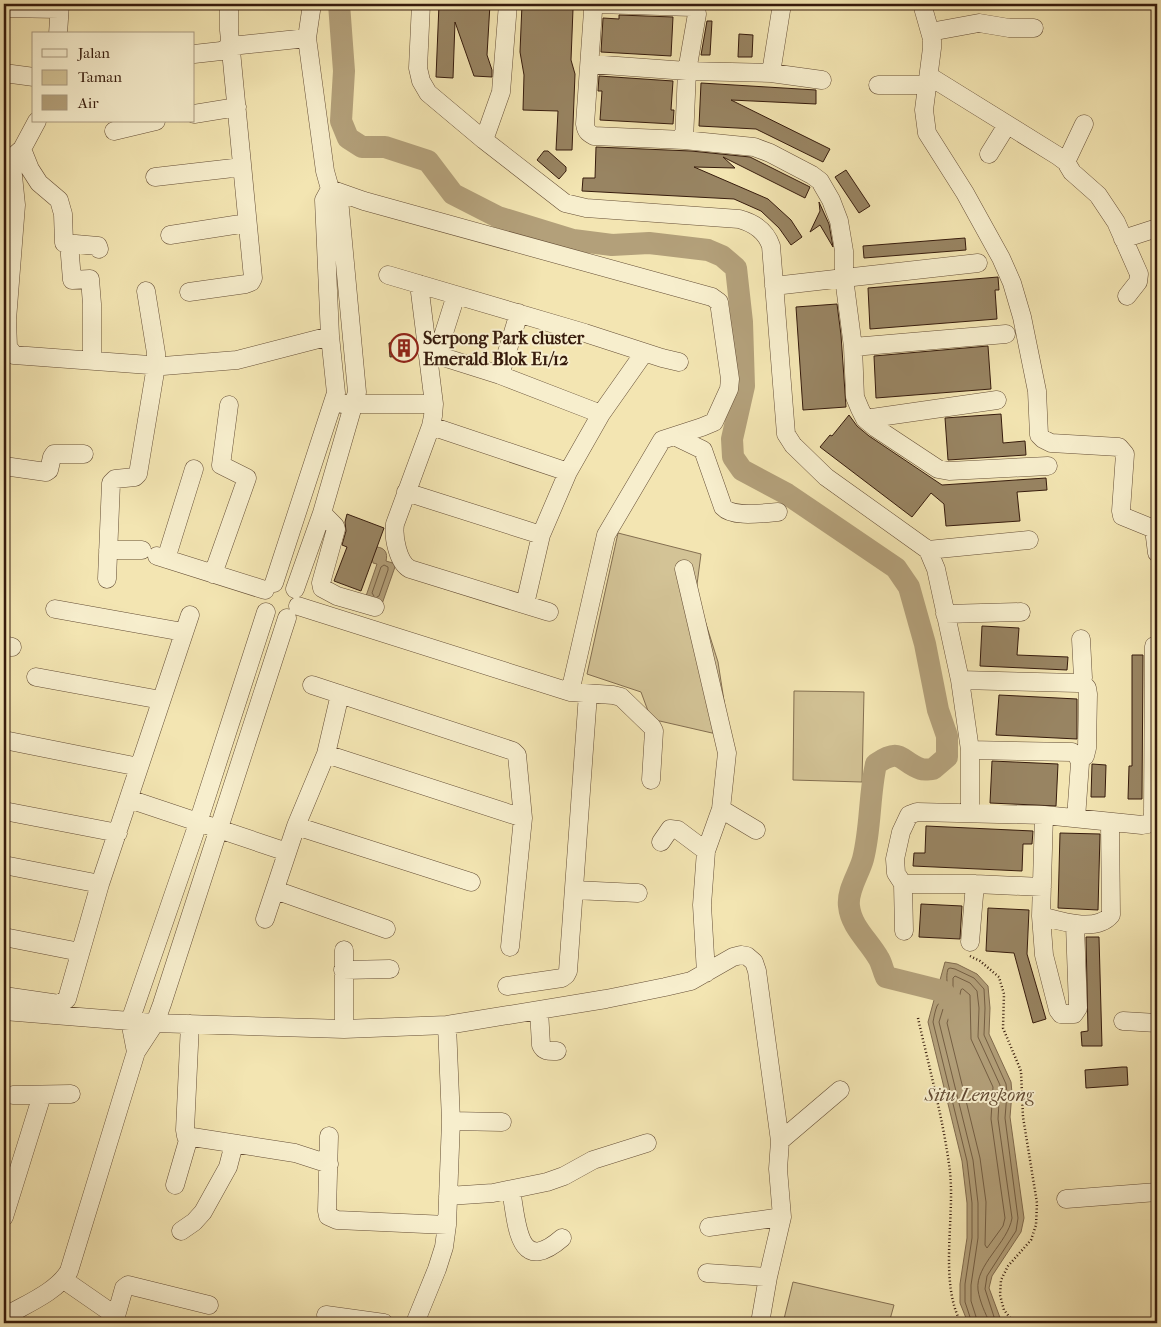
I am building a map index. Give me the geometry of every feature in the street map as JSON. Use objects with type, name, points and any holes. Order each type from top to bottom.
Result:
[{"type":"street","points":[[189,292],[251,282],[253,278],[236,107],[228,51],[229,4]]},
{"type":"street","points":[[4,1317],[64,1280],[72,1260],[136,1052],[155,1023],[162,1004],[293,604],[355,399],[340,199],[330,189],[325,171],[307,43],[312,4]]},
{"type":"street","points":[[421,4],[418,68],[421,81],[428,93],[484,140],[566,203],[575,206],[739,219],[756,226],[765,234],[771,246],[786,434],[793,445],[826,477],[928,550],[936,569],[960,680],[970,750],[970,813]]},
{"type":"street","points":[[484,140],[501,92],[508,4]]},
{"type":"street","points":[[684,140],[687,71],[697,14],[696,8],[631,4],[595,5],[585,124],[586,130],[590,134],[594,136],[684,140],[763,150],[820,181],[831,200],[839,221],[844,250],[844,278],[853,347],[855,396],[865,418],[876,428],[943,470],[1048,466]]},
{"type":"street","points":[[771,73],[782,4]]},
{"type":"street","points":[[922,4],[930,32],[932,48],[924,110],[927,133],[965,192],[1001,258],[1012,283],[1022,317],[1037,391],[1039,435],[1051,443],[1120,448],[1123,450],[1122,516],[1156,526],[1157,553]]},
{"type":"street","points":[[4,8],[59,6],[58,32]]},
{"type":"street","points":[[930,32],[980,23],[1009,28],[1034,28]]},
{"type":"street","points":[[195,54],[307,43]]},
{"type":"street","points":[[590,64],[687,71],[771,73],[822,80]]},
{"type":"street","points":[[4,74],[32,77]]},
{"type":"street","points":[[878,85],[928,80],[1007,125],[1066,162],[1072,172],[1098,195],[1116,222],[1124,239],[1140,277],[1127,296]]},
{"type":"street","points":[[195,114],[236,107]]},
{"type":"street","points":[[36,122],[22,149],[14,156],[12,166],[16,206],[7,320],[7,358],[14,356],[156,366],[237,360],[330,336]]},
{"type":"street","points":[[114,131],[152,122]]},
{"type":"street","points":[[1066,162],[1084,124]]},
{"type":"street","points":[[989,154],[1007,125]]},
{"type":"street","points":[[22,149],[30,169],[39,183],[59,200],[64,243],[98,246],[99,249]]},
{"type":"street","points":[[155,177],[242,167]]},
{"type":"street","points":[[293,604],[275,618],[266,612],[262,601],[270,587],[334,399],[324,200],[330,189]]},
{"type":"street","points":[[330,189],[364,201],[716,300],[720,304],[730,384],[703,450],[723,506],[727,511],[734,514],[778,512]]},
{"type":"street","points":[[170,235],[247,223]]},
{"type":"street","points":[[1124,239],[1157,228]]},
{"type":"street","points":[[69,244],[72,280],[90,279],[92,361]]},
{"type":"street","points":[[774,286],[978,263]]},
{"type":"street","points":[[388,275],[679,362]]},
{"type":"street","points":[[419,284],[432,354],[433,399],[431,426],[394,530],[405,567],[549,612]]},
{"type":"street","points":[[107,579],[111,483],[115,479],[135,477],[138,474],[156,366],[146,291]]},
{"type":"street","points":[[432,354],[456,295]]},
{"type":"street","points":[[500,375],[519,313]]},
{"type":"street","points":[[853,347],[1006,334]]},
{"type":"street","points":[[525,604],[541,535],[568,472],[601,414],[644,353]]},
{"type":"street","points":[[432,354],[500,375],[601,414]]},
{"type":"street","points":[[334,399],[433,399]]},
{"type":"street","points":[[865,418],[998,400]]},
{"type":"street","points":[[213,574],[247,478],[221,466],[229,405]]},
{"type":"street","points":[[570,692],[606,535],[662,440],[714,422]]},
{"type":"street","points":[[431,426],[568,472]]},
{"type":"street","points":[[676,436],[703,450]]},
{"type":"street","points":[[4,466],[46,472],[49,470],[54,454],[84,454]]},
{"type":"street","points":[[155,555],[194,469]]},
{"type":"street","points":[[406,492],[541,535]]},
{"type":"street","points":[[322,513],[336,529],[321,582],[322,588],[337,596],[375,607]]},
{"type":"street","points":[[928,550],[1029,540]]},
{"type":"street","points":[[108,550],[155,555],[213,574],[270,587],[286,583],[293,604]]},
{"type":"street","points":[[684,569],[727,753],[721,809],[706,851],[702,906],[706,973]]},
{"type":"street","points":[[293,604],[570,692],[621,697],[652,727],[654,734],[652,780]]},
{"type":"street","points":[[55,609],[183,632]]},
{"type":"street","points":[[136,1052],[130,1021],[197,827],[266,612]]},
{"type":"street","points":[[946,614],[1021,612]]},
{"type":"street","points":[[4,996],[59,1004],[67,1000],[100,884],[190,615]]},
{"type":"street","points":[[1081,639],[1083,678],[1081,681]]},
{"type":"street","points":[[904,931],[902,884],[896,873],[895,859],[901,832],[909,815],[916,812],[1044,815],[1110,823],[1148,824],[1153,818],[1154,646]]},
{"type":"street","points":[[36,677],[161,700]]},
{"type":"street","points":[[960,680],[1078,683],[1081,681]]},
{"type":"street","points":[[1079,759],[1085,756],[1088,748],[1088,694],[1087,688],[1081,681]]},
{"type":"street","points":[[312,685],[513,751],[517,755],[523,818],[510,947]]},
{"type":"street","points":[[265,919],[296,826],[326,754],[340,694]]},
{"type":"street","points":[[507,986],[562,978],[566,975],[588,694]]},
{"type":"street","points":[[4,740],[139,767]]},
{"type":"street","points":[[970,750],[1072,752],[1079,759],[1076,818]]},
{"type":"street","points":[[326,754],[523,818]]},
{"type":"street","points":[[127,804],[286,857]]},
{"type":"street","points":[[721,809],[756,830]]},
{"type":"street","points":[[4,811],[118,833]]},
{"type":"street","points":[[1044,815],[1041,916],[1044,955],[1058,1012],[1063,1014],[1074,1014],[1078,1008],[1074,925]]},
{"type":"street","points":[[1041,916],[1074,925],[1102,922],[1111,915],[1110,823]]},
{"type":"street","points":[[296,826],[471,882]]},
{"type":"street","points":[[661,842],[670,829],[674,829],[706,851]]},
{"type":"street","points":[[4,865],[100,884]]},
{"type":"street","points":[[902,884],[975,884],[1042,888]]},
{"type":"street","points":[[969,949],[975,884]]},
{"type":"street","points":[[274,890],[386,929]]},
{"type":"street","points":[[574,890],[638,893]]},
{"type":"street","points":[[4,937],[80,952]]},
{"type":"street","points":[[344,950],[344,1029]]},
{"type":"street","points":[[4,1011],[155,1023],[344,1029],[447,1025],[606,999],[665,987],[691,981],[733,957],[747,956],[754,962],[757,971],[780,1141],[778,1169],[782,1217],[760,1323]]},
{"type":"street","points":[[343,970],[390,969]]},
{"type":"street","points":[[139,995],[162,1004]]},
{"type":"street","points":[[539,1010],[542,1049],[557,1051]]},
{"type":"street","points":[[1123,1021],[1157,1023]]},
{"type":"street","points":[[190,1024],[185,1133],[189,1137],[295,1153],[329,1164]]},
{"type":"street","points":[[415,1323],[437,1269],[444,1247],[447,1225],[451,1121],[447,1025]]},
{"type":"street","points":[[780,1141],[840,1090]]},
{"type":"street","points":[[4,1217],[10,1172],[42,1094]]},
{"type":"street","points":[[13,1095],[71,1094]]},
{"type":"street","points":[[451,1121],[502,1122]]},
{"type":"street","points":[[329,1136],[327,1211],[330,1218],[337,1220],[447,1225]]},
{"type":"street","points":[[175,1186],[189,1137]]},
{"type":"street","points":[[448,1196],[511,1190],[547,1182],[564,1176],[593,1160],[647,1143]]},
{"type":"street","points":[[181,1231],[194,1222],[202,1212],[228,1167],[234,1144]]},
{"type":"street","points":[[511,1190],[523,1244],[530,1250],[537,1252],[545,1250],[562,1238]]},
{"type":"street","points":[[1066,1200],[1157,1192]]},
{"type":"street","points":[[708,1227],[782,1217]]},
{"type":"street","points":[[707,1273],[768,1278]]},
{"type":"street","points":[[64,1280],[117,1319],[124,1288],[128,1285],[209,1305]]},
{"type":"street","points":[[326,1315],[384,1323]]},
{"type":"path","points":[[969,949],[999,977],[1004,994],[1003,1028],[1021,1071],[1023,1116],[1037,1203],[1036,1225],[1031,1240],[1008,1266],[1001,1280],[1000,1295],[1004,1310],[1014,1323]]},
{"type":"path","points":[[918,1018],[947,1152],[951,1181],[950,1285],[957,1316],[961,1323]]},
{"type":"green space","points":[[618,533],[701,554],[696,592],[718,662],[729,733],[712,733],[651,719],[641,692],[587,674]]},
{"type":"green space","points":[[794,691],[864,692],[862,782],[793,780]]},
{"type":"green space","points":[[793,1282],[894,1305],[889,1323],[783,1323]]},
{"type":"water","points":[[377,547],[385,551],[386,561],[396,564],[382,604],[365,599],[377,564],[373,563],[372,558]]},
{"type":"water","name":"Situ Lengkong","points":[[945,962],[957,964],[977,974],[988,986],[990,1008],[989,1034],[1011,1082],[1010,1117],[1024,1218],[1021,1232],[992,1276],[989,1288],[1002,1323],[968,1323],[960,1303],[960,1284],[967,1238],[967,1203],[962,1161],[928,1022],[934,1000],[942,991],[943,984],[940,980]]},
{"type":"building","points":[[439,4],[490,4],[487,55],[492,70],[492,77],[474,76],[455,22],[453,78],[436,77]]},
{"type":"building","points":[[522,4],[542,4],[542,8],[573,9],[571,60],[575,74],[572,150],[556,150],[558,111],[523,110],[524,75],[520,52]]},
{"type":"building","points":[[619,15],[673,17],[671,56],[601,52],[603,18],[619,19]]},
{"type":"building","points":[[707,21],[712,21],[710,55],[701,55]]},
{"type":"building","points":[[739,34],[753,35],[752,57],[738,57]]},
{"type":"building","points":[[599,76],[673,81],[671,110],[674,110],[673,124],[600,120],[602,91],[598,91]]},
{"type":"building","points":[[701,83],[816,90],[816,104],[731,100],[830,149],[823,162],[756,129],[699,126]]},
{"type":"building","points":[[596,147],[691,151],[750,157],[810,187],[805,198],[723,157],[735,168],[694,167],[768,199],[791,220],[802,237],[791,245],[779,228],[761,211],[734,199],[582,191],[583,178],[595,178]]},
{"type":"building","points":[[544,151],[548,151],[566,167],[566,171],[559,179],[537,160]]},
{"type":"building","points":[[846,170],[870,206],[859,213],[835,177]]},
{"type":"building","points":[[819,202],[829,224],[833,247],[820,225],[810,232],[820,211]]},
{"type":"building","points":[[965,238],[966,250],[864,258],[863,246]]},
{"type":"building","points":[[998,277],[999,290],[995,290],[997,319],[870,329],[868,288]]},
{"type":"building","points":[[837,304],[846,407],[803,410],[796,307]]},
{"type":"building","name":"Serpong Park cluster Emerald Blok E1/12","points":[[415,340],[417,354],[390,357],[389,343]]},
{"type":"building","points":[[988,346],[991,389],[876,398],[874,356]]},
{"type":"building","points":[[1001,414],[1003,443],[1025,441],[1026,455],[948,460],[945,418]]},
{"type":"building","points":[[849,415],[857,426],[869,436],[942,485],[1046,478],[1047,490],[1017,492],[1020,521],[946,526],[944,504],[931,493],[912,517],[820,447],[830,435],[832,436]]},
{"type":"building","points":[[347,514],[384,528],[361,591],[334,581],[347,547],[342,545],[346,531],[345,522]]},
{"type":"building","points":[[982,626],[1019,628],[1017,655],[1068,657],[1067,670],[980,666]]},
{"type":"building","points":[[1132,655],[1143,655],[1142,799],[1128,799],[1129,766],[1132,766]]},
{"type":"building","points":[[999,695],[1077,699],[1077,739],[996,735]]},
{"type":"building","points":[[992,761],[1058,764],[1056,806],[990,803]]},
{"type":"building","points":[[1092,764],[1106,765],[1105,797],[1091,797]]},
{"type":"building","points":[[926,826],[1033,831],[1032,844],[1023,844],[1022,871],[913,866],[914,853],[925,853]]},
{"type":"building","points":[[1060,833],[1100,834],[1098,910],[1058,908]]},
{"type":"building","points":[[921,904],[962,906],[960,939],[919,937]]},
{"type":"building","points":[[988,908],[1029,910],[1027,954],[1046,1019],[1033,1023],[1014,953],[986,951]]},
{"type":"building","points":[[1086,937],[1099,937],[1102,1046],[1082,1046],[1081,1032],[1088,1031]]},
{"type":"building","points":[[1127,1067],[1128,1085],[1086,1088],[1085,1070]]},
{"type":"waterway","points":[[339,4],[344,71],[341,121],[348,138],[362,147],[385,147],[428,161],[453,194],[498,217],[573,240],[612,245],[649,243],[708,250],[722,256],[736,268],[742,322],[744,386],[732,439],[733,457],[742,470],[787,494],[896,568],[909,587],[925,644],[938,710],[947,736],[947,757],[933,769],[921,769],[896,756],[891,756],[876,764],[866,847],[850,894],[850,914],[861,934],[875,952],[886,977],[942,991],[957,1008],[958,1014]]},
{"type":"place","name":"Serpong Park cluster Emerald Blok E1/12","points":[[404,348]]}]
